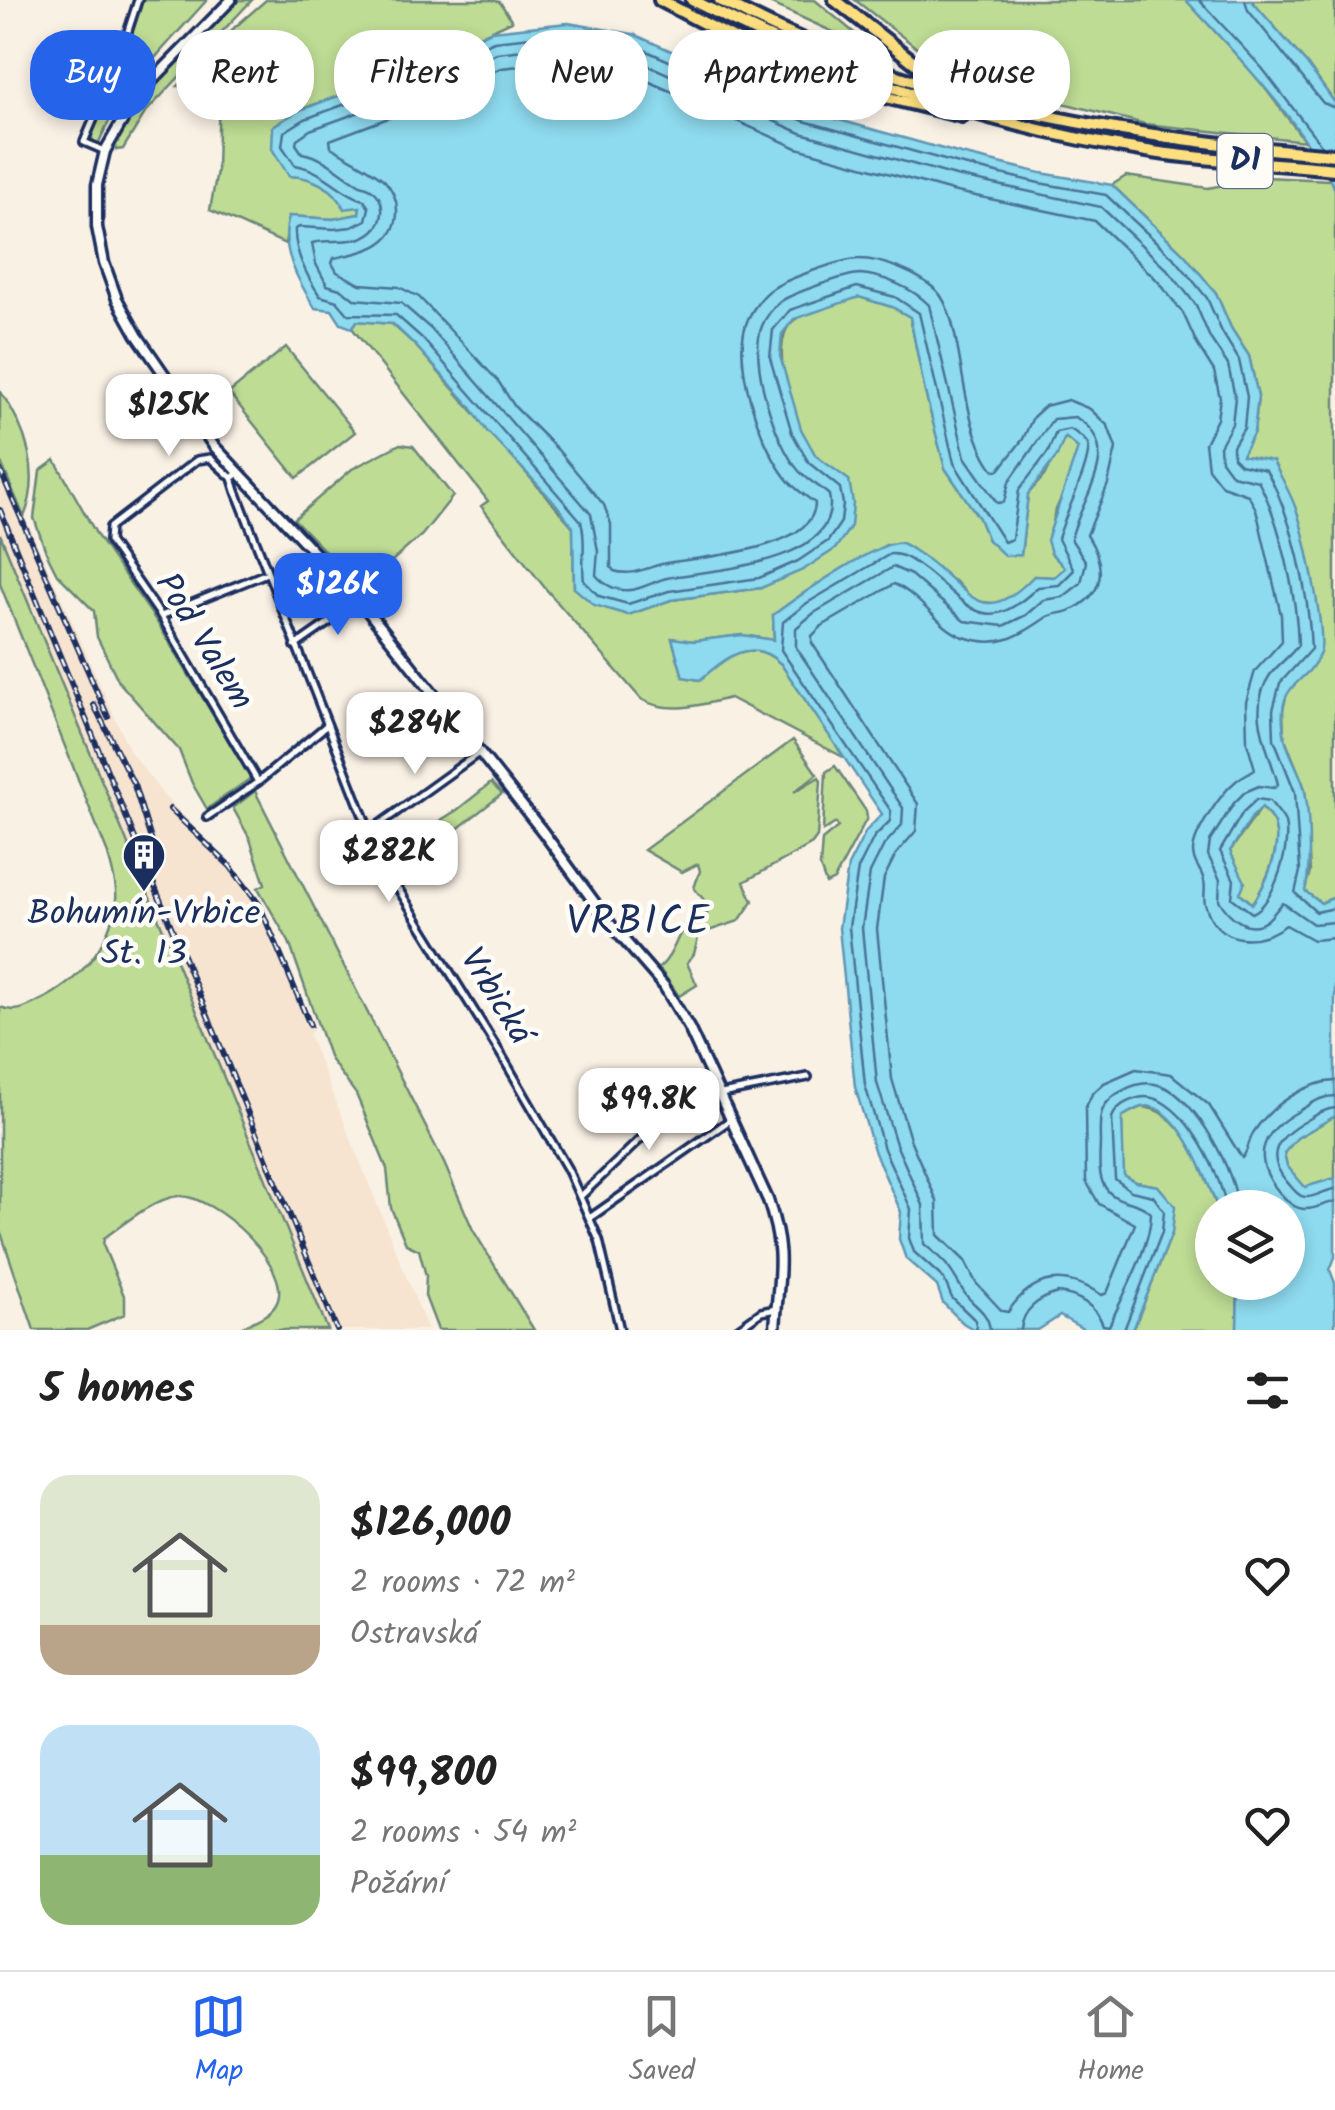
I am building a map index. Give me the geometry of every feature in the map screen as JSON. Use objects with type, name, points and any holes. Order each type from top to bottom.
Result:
[{"type":"highway","points":[[660,0],[734,39],[848,88],[913,104]]},
{"type":"highway","name":"D1","points":[[692,0],[826,64],[913,92]]},
{"type":"highway","name":"D1","points":[[720,0],[830,51],[934,88],[1041,118],[1157,138],[1335,155]]},
{"type":"highway","points":[[835,0],[895,49],[952,82],[1012,104],[1142,136]]},
{"type":"highway","name":"D1","points":[[1000,120],[1156,152],[1335,168]]},
{"type":"main road","points":[[230,0],[136,98],[106,151],[97,185],[97,227],[109,280],[137,334],[235,476],[360,600],[611,925],[664,986],[689,1028],[777,1226],[782,1270],[774,1330]]},
{"type":"street","points":[[106,151],[84,142],[117,64],[138,0]]},
{"type":"street","name":"Pod Valem","points":[[235,476],[210,458],[197,460],[110,527],[109,541],[161,616],[258,782]]},
{"type":"street","name":"Vrbická","points":[[235,476],[267,573],[382,861],[519,1084],[581,1195],[591,1216],[620,1330]]},
{"type":"street","points":[[161,616],[267,573]]},
{"type":"street","points":[[295,646],[360,600]]},
{"type":"street","points":[[207,817],[258,782],[326,726]]},
{"type":"street","points":[[370,832],[480,752]]},
{"type":"street","points":[[581,1195],[651,1129],[716,1090],[808,1077]]},
{"type":"street","points":[[591,1216],[730,1120]]},
{"type":"street","points":[[736,1330],[762,1312],[776,1309]]},
{"type":"shaded area","points":[[0,460],[130,751],[165,797],[248,883],[275,932],[314,1029],[309,1035],[428,1330],[328,1330],[0,534]]},
{"type":"green space","points":[[143,0],[207,0],[176,30],[156,57],[156,30],[133,30]]},
{"type":"green space","points":[[239,0],[252,0],[224,30],[209,30]]},
{"type":"green space","points":[[266,0],[492,0],[500,2],[512,21],[492,30],[334,30],[334,98],[314,105],[314,30],[234,28]]},
{"type":"green space","points":[[763,0],[815,0],[851,30],[829,30]]},
{"type":"green space","points":[[855,0],[1186,0],[1255,75],[1305,141],[1145,124],[1070,105],[1070,30],[913,30],[913,45]]},
{"type":"green space","points":[[1251,0],[1335,0],[1335,103],[1307,64]]},
{"type":"green space","points":[[176,64],[176,80],[156,101],[156,84]]},
{"type":"green space","points":[[97,120],[110,120],[98,144],[93,142],[91,133]]},
{"type":"green space","points":[[127,120],[141,120],[123,149],[116,150],[114,144]]},
{"type":"green space","points":[[218,120],[298,120],[289,176],[308,177],[360,207],[359,214],[333,219],[289,216],[285,244],[210,210],[217,171]]},
{"type":"green space","points":[[1126,176],[1208,188],[1265,177],[1330,180],[1335,189],[1335,897],[1321,903],[1304,891],[1310,872],[1305,789],[1284,736],[1283,710],[1288,688],[1308,670],[1318,609],[1298,515],[1243,455],[1254,432],[1258,396],[1249,356],[1216,293],[1184,254],[1112,185]]},
{"type":"green space","points":[[859,297],[910,317],[945,468],[979,518],[988,540],[1021,554],[1028,494],[1044,476],[1065,436],[1078,448],[1054,514],[1051,553],[1065,568],[1054,577],[1034,576],[1000,604],[974,601],[956,582],[886,545],[773,615],[774,640],[742,635],[694,641],[672,639],[683,677],[699,680],[738,653],[759,651],[770,655],[781,664],[845,758],[730,698],[673,708],[641,699],[545,588],[481,506],[488,501],[352,328],[357,321],[392,324],[415,345],[573,527],[574,588],[628,615],[671,600],[761,588],[849,481],[817,457],[800,430],[787,389],[782,349],[785,333],[793,321]]},
{"type":"green space","points":[[286,347],[355,432],[297,478],[229,393]]},
{"type":"green space","points":[[0,391],[24,435],[28,451],[32,484],[24,517],[0,460]]},
{"type":"green space","points":[[400,444],[413,446],[453,496],[422,535],[361,588],[294,519],[352,469]]},
{"type":"green space","points":[[55,460],[98,537],[157,622],[251,778],[207,809],[179,750],[119,682],[97,637],[94,611],[57,574],[46,552],[34,518],[40,471]]},
{"type":"green space","points":[[0,534],[328,1330],[236,1330],[263,1317],[275,1306],[279,1291],[275,1274],[249,1237],[230,1220],[193,1198],[178,1196],[149,1207],[104,1238],[103,1245],[125,1298],[125,1314],[87,1330],[34,1330],[0,1230],[0,1007],[27,1007],[78,974],[107,933],[116,895],[108,854],[0,584]]},
{"type":"green space","points":[[793,740],[817,774],[794,792],[819,777],[821,781],[817,837],[812,844],[744,882],[753,901],[739,921],[699,934],[694,954],[687,963],[697,985],[679,996],[659,968],[688,919],[694,913],[707,914],[709,906],[694,888],[700,871],[698,864],[682,872],[644,850]]},
{"type":"green space","points":[[835,766],[867,818],[834,880],[826,884],[820,867],[822,840],[838,827],[836,823],[823,831],[826,772]]},
{"type":"green space","points":[[491,783],[502,794],[396,877],[386,859],[388,853],[457,810]]},
{"type":"green space","points":[[255,791],[444,1163],[473,1230],[534,1330],[438,1330],[425,1296],[426,1276],[419,1250],[406,1244],[391,1208],[387,1169],[356,1094],[330,1059],[289,942],[258,888],[265,884],[250,839],[233,808]]},
{"type":"green space","points":[[1262,807],[1274,824],[1276,846],[1267,877],[1253,904],[1240,893],[1230,851]]},
{"type":"green space","points":[[1141,1107],[1156,1110],[1169,1118],[1190,1145],[1211,1190],[1195,1190],[1195,1300],[1238,1300],[1237,1330],[1133,1330],[1172,1233],[1158,1186],[1123,1175],[1122,1116]]},
{"type":"green space","points":[[1335,1116],[1335,1178],[1305,1188],[1287,1166],[1284,1153],[1297,1138]]},
{"type":"water","points":[[1186,0],[1251,0],[1307,64],[1335,103],[1335,189],[1286,114]]},
{"type":"water","points":[[568,23],[609,30],[515,30],[515,120],[648,120],[648,41],[668,49],[668,120],[839,120],[961,154],[1112,185],[1184,254],[1216,293],[1249,356],[1258,396],[1254,432],[1242,455],[1273,461],[1300,521],[1318,606],[1320,653],[1288,693],[1283,715],[1285,739],[1303,784],[1307,806],[1309,853],[1305,891],[1321,903],[1335,897],[1335,1116],[1297,1138],[1284,1153],[1287,1166],[1305,1187],[1335,1178],[1335,1257],[1330,1270],[1335,1283],[1335,1330],[1237,1330],[1238,1300],[1305,1300],[1305,1190],[1210,1190],[1184,1135],[1163,1113],[1148,1106],[1122,1117],[1124,1175],[1158,1186],[1175,1206],[1172,1233],[1133,1330],[1085,1330],[1060,1316],[1038,1330],[975,1330],[943,1303],[937,1286],[906,1259],[899,1239],[901,1212],[875,1153],[855,1087],[839,928],[848,866],[866,831],[882,814],[781,664],[770,655],[760,651],[739,653],[700,680],[683,677],[672,638],[694,641],[742,635],[774,640],[773,615],[837,572],[890,544],[909,547],[975,599],[987,603],[1015,593],[1034,576],[1054,577],[1065,568],[1051,553],[1047,540],[1078,448],[1065,437],[1057,456],[1028,494],[1021,555],[1005,556],[988,540],[979,518],[945,468],[910,317],[859,297],[794,319],[782,334],[780,356],[801,429],[816,456],[849,480],[851,526],[835,549],[803,570],[761,588],[671,600],[628,615],[594,605],[574,588],[573,527],[415,345],[393,324],[357,321],[352,328],[341,324],[332,310],[315,308],[288,252],[289,216],[333,219],[359,214],[360,207],[344,209],[322,185],[289,176],[272,149],[273,126],[283,120],[314,120],[314,105],[334,98],[334,120],[495,120],[495,31]],"holes":[[[1262,807],[1272,819],[1276,836],[1274,857],[1252,904],[1240,893],[1245,882],[1230,851]]]},
{"type":"railway","points":[[0,470],[108,717]]},
{"type":"railway","points":[[0,510],[337,1330]]},
{"type":"railway","points":[[94,705],[134,785],[158,862]]},
{"type":"railway","points":[[170,809],[230,866],[259,904],[310,1025]]},
{"type":"place","name":"Bohumín-Vrbice St. 13","points":[[144,893]]},
{"type":"district","name":"VRBICE","points":[[639,923]]}]
